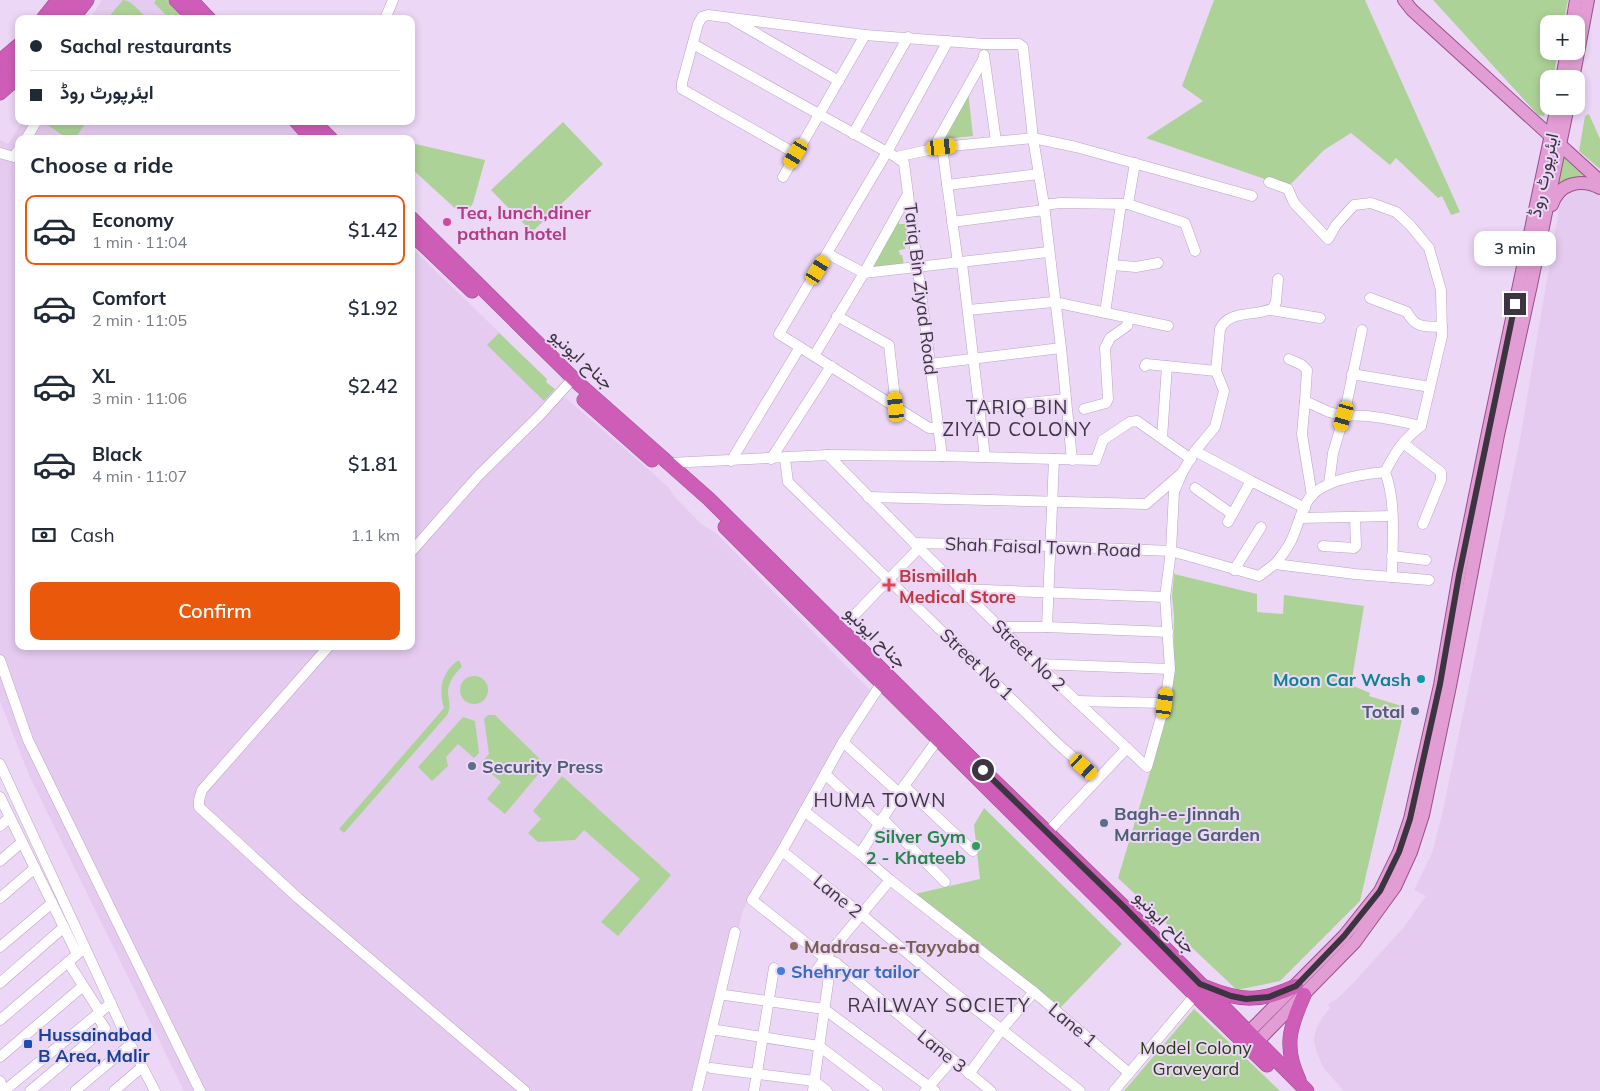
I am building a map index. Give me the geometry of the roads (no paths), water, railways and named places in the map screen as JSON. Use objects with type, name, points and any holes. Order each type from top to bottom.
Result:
[{"type":"highway","points":[[46,15],[58,0]]},
{"type":"highway","points":[[61,15],[73,0]]},
{"type":"highway","points":[[75,15],[87,0]]},
{"type":"highway","points":[[176,0],[191,15]]},
{"type":"highway","points":[[190,0],[205,15]]},
{"type":"highway","points":[[0,61],[15,48]]},
{"type":"highway","points":[[1,87],[15,67]]},
{"type":"highway","points":[[1,87],[15,78]]},
{"type":"highway","points":[[300,125],[308,135]]},
{"type":"highway","points":[[317,125],[327,135]]},
{"type":"highway","name":"جناح ایونیو","points":[[415,222],[580,384],[709,499],[842,629],[1124,907],[1197,990]]},
{"type":"highway","name":"جناح ایونیو","points":[[415,237],[602,417],[708,510],[881,684],[1301,1089]]},
{"type":"highway","points":[[1197,990],[1246,999],[1269,997],[1300,990],[1289,1039],[1291,1059],[1301,1089]]},
{"type":"main road","points":[[1404,0],[1412,10],[1600,181]]},
{"type":"main road","points":[[1574,15],[1576,0]]},
{"type":"main road","points":[[1575,70],[1588,0]]},
{"type":"main road","name":"ایئرپورٹ روڈ","points":[[1249,1038],[1355,942],[1395,887],[1411,852],[1423,815],[1450,686],[1498,435],[1541,234],[1556,142],[1557,115]]},
{"type":"main road","name":"ایئرپورٹ روڈ","points":[[1300,990],[1380,891],[1399,852],[1410,819],[1440,684],[1459,575],[1484,451],[1556,142],[1565,115]]},
{"type":"main road","points":[[1541,234],[1550,219],[1555,198],[1566,186],[1580,182],[1592,184],[1600,188]]},
{"type":"street","points":[[387,15],[394,0]]},
{"type":"street","points":[[796,154],[682,89],[698,24],[702,17],[708,15],[865,35],[984,44],[1019,44],[1023,47],[1033,138],[1044,208],[1072,460]]},
{"type":"street","points":[[729,18],[839,80]]},
{"type":"street","points":[[783,177],[865,35]]},
{"type":"street","points":[[853,134],[908,37]]},
{"type":"street","points":[[938,428],[929,428],[779,334],[892,154],[948,41]]},
{"type":"street","points":[[693,44],[892,154],[1033,138],[1076,147],[1252,196]]},
{"type":"street","points":[[984,44],[984,58],[996,142]]},
{"type":"street","points":[[984,58],[938,148],[947,185],[968,310],[985,457]]},
{"type":"street","points":[[0,153],[14,157],[15,155]]},
{"type":"street","name":"Tariq Bin Ziyad Road","points":[[892,154],[904,163],[942,456]]},
{"type":"street","points":[[1105,314],[1112,265],[1135,163]]},
{"type":"street","points":[[947,185],[1039,174]]},
{"type":"street","points":[[1269,182],[1288,189],[1294,203],[1328,239],[1336,225],[1354,205],[1371,203],[1396,212],[1410,224],[1429,248],[1442,290],[1442,336],[1421,426],[1403,443],[1385,472]]},
{"type":"street","points":[[814,356],[864,273],[908,194]]},
{"type":"street","points":[[952,222],[1044,208],[1060,203],[1125,204],[1185,223],[1195,251]]},
{"type":"street","points":[[828,254],[864,273],[1048,252]]},
{"type":"street","points":[[1112,265],[1136,267],[1158,263]]},
{"type":"street","points":[[1271,310],[1276,302],[1278,279]]},
{"type":"street","points":[[1370,298],[1407,312],[1412,321],[1417,325],[1442,327]]},
{"type":"street","points":[[968,310],[1054,302],[1168,326]]},
{"type":"street","points":[[1076,701],[1165,703],[1170,669],[1165,597],[1171,551],[1174,492],[1182,473],[1193,455],[1215,427],[1224,391],[1216,371],[1222,325],[1230,318],[1271,310],[1320,318]]},
{"type":"street","points":[[837,316],[889,345],[896,407]]},
{"type":"street","points":[[1084,409],[1106,403],[1108,399],[1105,348],[1110,338],[1127,326],[1129,318]]},
{"type":"street","points":[[1329,484],[1333,453],[1344,416],[1362,330]]},
{"type":"street","points":[[731,461],[800,347]]},
{"type":"street","points":[[930,364],[1060,348]]},
{"type":"street","points":[[1289,359],[1302,365],[1307,370],[1302,434],[1312,496]]},
{"type":"street","points":[[1145,366],[1146,364],[1216,371]]},
{"type":"street","points":[[771,459],[831,366]]},
{"type":"street","points":[[1162,438],[1168,366]]},
{"type":"street","points":[[1352,374],[1430,387]]},
{"type":"street","points":[[415,548],[480,475],[568,384]]},
{"type":"street","points":[[979,408],[1066,398]]},
{"type":"street","points":[[1305,401],[1344,416],[1360,415],[1392,419],[1421,426]]},
{"type":"street","points":[[670,463],[828,456],[942,456],[1096,460],[1102,440],[1130,422],[1137,422],[1193,455],[1305,508]]},
{"type":"street","points":[[1403,443],[1441,472],[1441,480],[1423,524]]},
{"type":"street","name":"Street No 2","points":[[828,456],[960,589],[1147,767],[1165,703]]},
{"type":"street","name":"Street No 1","points":[[785,459],[788,482],[1058,744],[1097,778]]},
{"type":"street","points":[[1047,627],[1054,459]]},
{"type":"street","points":[[1385,472],[1368,474],[1329,484],[1312,496],[1300,518],[1291,542],[1275,564],[1355,574],[1428,580]]},
{"type":"street","points":[[1385,472],[1390,484],[1392,577]]},
{"type":"street","points":[[868,497],[1146,504],[1182,473]]},
{"type":"street","points":[[1195,488],[1230,518],[1251,482]]},
{"type":"street","points":[[1300,518],[1392,516]]},
{"type":"street","points":[[1324,546],[1354,548],[1356,546],[1355,517]]},
{"type":"street","points":[[1234,570],[1261,527]]},
{"type":"street","points":[[842,629],[917,546]]},
{"type":"street","name":"Shah Faisal Town Road","points":[[917,546],[1051,546],[1171,551],[1259,576],[1275,564]]},
{"type":"street","points":[[1392,556],[1426,560]]},
{"type":"street","points":[[960,589],[1165,597]]},
{"type":"street","points":[[999,627],[1168,632]]},
{"type":"street","points":[[325,650],[202,790],[199,808],[298,898],[525,1091]]},
{"type":"street","points":[[0,660],[28,740],[200,1091]]},
{"type":"street","points":[[1037,664],[1170,669]]},
{"type":"street","points":[[782,851],[843,742],[881,684]]},
{"type":"street","points":[[860,854],[901,789],[938,739]]},
{"type":"street","points":[[843,742],[973,851]]},
{"type":"street","points":[[1047,832],[1126,748]]},
{"type":"street","points":[[0,764],[3,778],[81,951]]},
{"type":"street","points":[[825,774],[880,821],[945,882]]},
{"type":"street","points":[[0,797],[64,927],[81,951],[111,1003],[154,1091]]},
{"type":"street","name":"Lane 1","points":[[804,811],[1034,992],[1129,1073]]},
{"type":"street","points":[[0,826],[10,817]]},
{"type":"street","points":[[0,861],[22,842]]},
{"type":"street","name":"Lane 3","points":[[782,851],[752,900],[836,964],[991,1091]]},
{"type":"street","name":"Lane 2","points":[[782,851],[861,914],[951,990],[1080,1091]]},
{"type":"street","points":[[0,898],[35,868]]},
{"type":"street","points":[[814,974],[890,880]]},
{"type":"street","points":[[0,947],[52,903]]},
{"type":"street","points":[[0,983],[64,927]]},
{"type":"street","points":[[697,1091],[734,932]]},
{"type":"street","points":[[0,1020],[81,951]]},
{"type":"street","points":[[30,1091],[105,1028],[68,962]]},
{"type":"street","points":[[813,1086],[829,976],[836,964]]},
{"type":"street","points":[[754,1091],[774,968]]},
{"type":"street","points":[[0,1057],[83,986]]},
{"type":"street","points":[[1114,1091],[1197,990]]},
{"type":"street","points":[[969,1074],[1002,1029],[1034,992]]},
{"type":"street","points":[[725,995],[824,1009],[930,1089],[952,1060]]},
{"type":"street","points":[[0,1081],[4,1091],[111,1003]]},
{"type":"street","points":[[717,1030],[819,1046],[878,1091]]},
{"type":"street","points":[[75,1091],[130,1045]]},
{"type":"street","points":[[114,1091],[142,1067]]},
{"type":"street","points":[[711,1068],[758,1073],[827,1091]]},
{"type":"place","name":"Tea, lunch,diner pathan hotel","points":[[447,222]]},
{"type":"place","name":"Bismillah Medical Store","points":[[889,585]]},
{"type":"place","name":"Moon Car Wash","points":[[1421,679]]},
{"type":"place","name":"Total","points":[[1415,711]]},
{"type":"place","name":"Security Press","points":[[472,766]]},
{"type":"place","name":"Bagh-e-Jinnah Marriage Garden","points":[[1104,823]]},
{"type":"place","name":"Silver Gym 2 - Khateeb","points":[[976,846]]},
{"type":"place","name":"Madrasa-e-Tayyaba","points":[[794,946]]},
{"type":"place","name":"Shehryar tailor","points":[[781,971]]},
{"type":"place","name":"Hussainabad B Area, Malir","points":[[28,1044]]},
{"type":"district","name":"TARIQ BIN ZIYAD COLONY","points":[[1017,418]]},
{"type":"district","name":"HUMA TOWN","points":[[880,800]]},
{"type":"district","name":"RAILWAY SOCIETY","points":[[939,1005]]},
{"type":"park label","name":"Model Colony Graveyard","points":[[1196,1057]]}]
